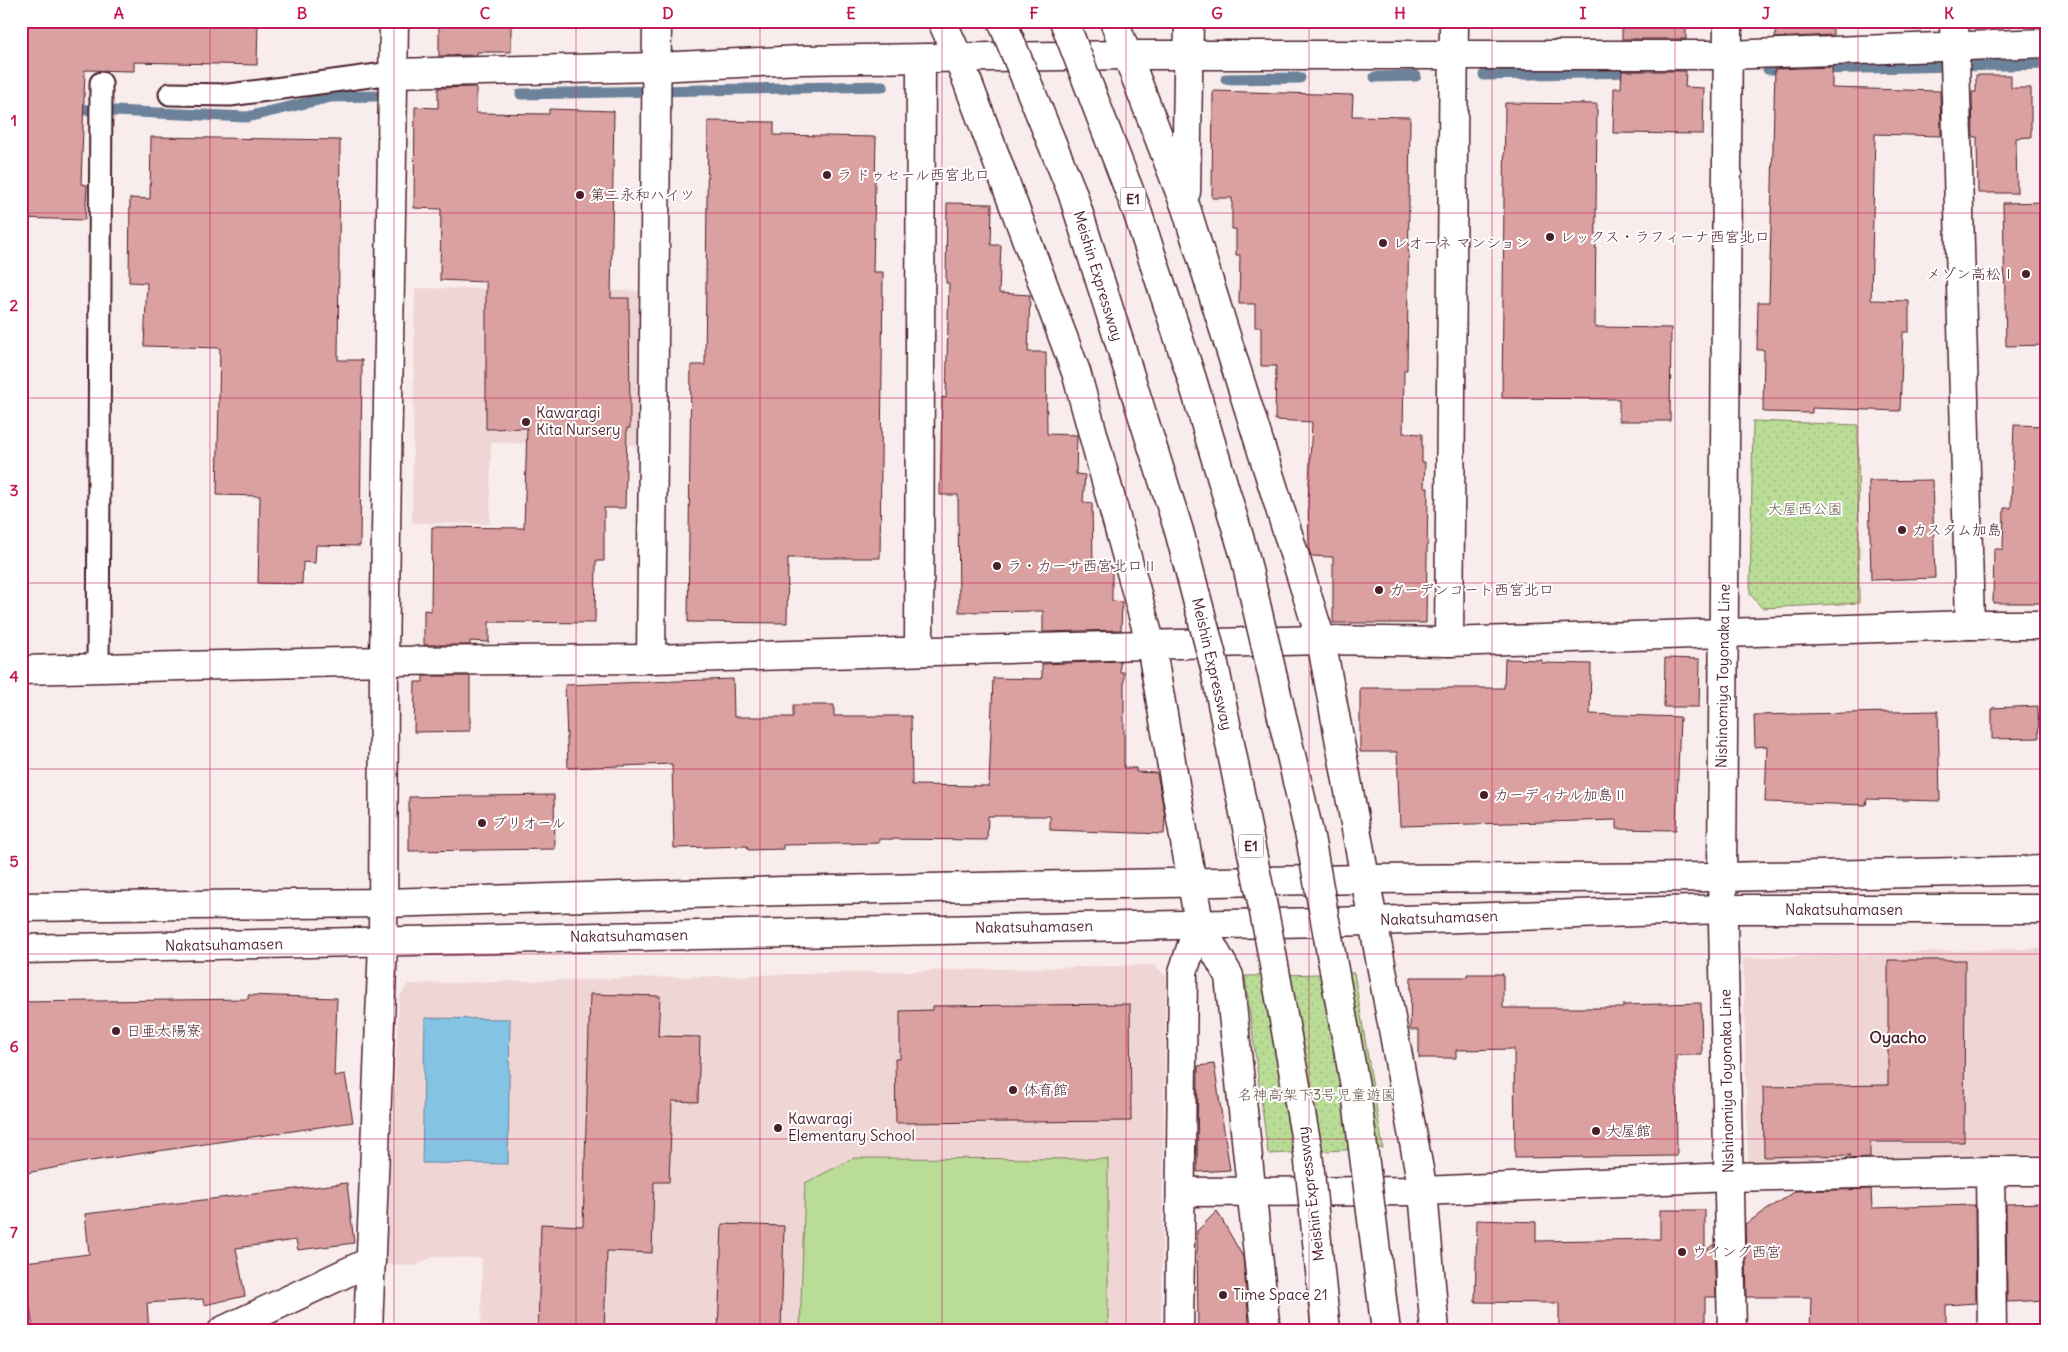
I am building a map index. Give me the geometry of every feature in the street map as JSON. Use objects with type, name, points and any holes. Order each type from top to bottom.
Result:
[{"type":"main road","points":[[368,1331],[384,903],[384,661],[394,21]]},
{"type":"main road","points":[[651,659],[657,21]]},
{"type":"main road","points":[[942,21],[959,59],[1076,372],[1151,646],[1190,883],[1199,923],[1229,976],[1266,1331]]},
{"type":"main road","name":"Meishin Expressway","points":[[1002,21],[1072,192],[1179,531],[1214,664],[1268,932],[1308,1152],[1326,1331]]},
{"type":"main road","name":"E1","points":[[1064,21],[1137,211],[1192,379],[1245,557],[1312,847],[1356,1092],[1386,1331]]},
{"type":"main road","points":[[1114,21],[1129,55],[1186,208],[1321,640],[1423,1192],[1435,1331]]},
{"type":"main road","points":[[1186,208],[1189,21]]},
{"type":"main road","points":[[1449,642],[1454,21]]},
{"type":"main road","name":"Nishinomiya Toyonaka Line","points":[[1728,21],[1722,877],[1732,1331]]},
{"type":"main road","points":[[392,73],[656,83],[800,60],[1453,53],[1727,55],[1955,51],[2047,43]]},
{"type":"main road","points":[[1955,51],[1970,625]]},
{"type":"main road","points":[[918,651],[921,59]]},
{"type":"main road","points":[[21,670],[384,661],[651,659],[1321,640],[1449,642],[2047,624]]},
{"type":"main road","points":[[21,906],[384,903],[794,891],[1365,879],[1722,877],[2047,870]]},
{"type":"main road","name":"Nakatsuhamasen","points":[[21,949],[1199,923],[1373,921],[1723,909],[2047,909]]},
{"type":"main road","points":[[1179,1331],[1183,972],[1199,923]]},
{"type":"main road","points":[[1990,1171],[1992,1331]]},
{"type":"main road","points":[[1181,1192],[1423,1192],[1729,1177],[2047,1171]]},
{"type":"main road","points":[[222,1331],[371,1261]]},
{"type":"lane","points":[[170,94],[230,95],[392,73]]},
{"type":"lane","points":[[98,669],[101,83]]},
{"type":"shaded area","name":"Kawaragi Kita Nursery","points":[[415,288],[641,291],[639,445],[491,443],[490,524],[412,523]]},
{"type":"shaded area","points":[[2047,948],[2047,1154],[1748,1162],[1743,958]]},
{"type":"shaded area","name":"Kawaragi Elementary School","points":[[1153,965],[1166,975],[1161,1331],[481,1331],[482,1258],[433,1257],[414,1266],[385,1264],[399,998],[408,984]]},
{"type":"green space","name":"大屋西公園","points":[[1753,421],[1858,425],[1859,603],[1762,608],[1750,594]]},
{"type":"green space","name":"名神高架下3号児童遊園","points":[[1354,973],[1383,1148],[1268,1154],[1245,976]]},
{"type":"green space","points":[[854,1158],[1108,1159],[1108,1331],[800,1331],[805,1183]]},
{"type":"water","points":[[425,1018],[510,1019],[508,1164],[422,1163]]},
{"type":"building","points":[[21,21],[258,21],[257,65],[134,62],[134,71],[85,70],[81,184],[87,185],[85,220],[21,218],[24,69],[21,69]]},
{"type":"building","points":[[439,21],[511,21],[511,52],[477,52],[477,55],[439,56]]},
{"type":"building","points":[[1622,21],[1686,21],[1686,39],[1622,39]]},
{"type":"building","points":[[1776,21],[1833,21],[1833,35],[1775,38]]},
{"type":"building","points":[[1832,67],[1832,88],[1940,91],[1941,136],[1875,134],[1871,300],[1909,301],[1909,332],[1903,332],[1900,411],[1812,408],[1812,413],[1763,412],[1764,350],[1757,350],[1758,302],[1769,302],[1775,69]]},
{"type":"building","points":[[1622,71],[1686,71],[1685,87],[1704,88],[1703,134],[1613,133],[1614,88],[1621,88]]},
{"type":"building","points":[[1976,75],[2011,75],[2011,88],[2031,88],[2031,137],[2016,138],[2017,193],[1978,193],[1977,137],[1973,137],[1972,92],[1976,92]]},
{"type":"building","points":[[476,87],[476,113],[549,114],[549,109],[614,111],[611,298],[629,298],[630,428],[627,428],[625,508],[604,508],[604,561],[596,561],[595,623],[489,622],[489,642],[470,641],[470,645],[424,645],[424,610],[431,611],[432,527],[524,528],[527,428],[486,429],[486,282],[440,280],[441,209],[414,208],[415,107],[438,108],[438,88]]},
{"type":"building","points":[[1213,91],[1353,95],[1352,116],[1410,117],[1407,370],[1404,370],[1403,433],[1422,434],[1422,462],[1425,462],[1424,488],[1428,488],[1426,623],[1333,623],[1333,557],[1311,556],[1309,550],[1308,501],[1312,422],[1275,420],[1276,366],[1261,366],[1261,327],[1255,327],[1255,304],[1239,304],[1240,255],[1236,255],[1236,229],[1232,229],[1232,198],[1212,198]]},
{"type":"building","name":"レックス・ラフィーナ西宮北口","points":[[1505,103],[1597,104],[1595,327],[1671,328],[1670,421],[1619,421],[1619,399],[1502,398]]},
{"type":"building","points":[[708,121],[774,122],[774,135],[876,137],[873,272],[883,272],[880,558],[788,558],[787,623],[688,622],[691,365],[705,365]]},
{"type":"building","points":[[151,137],[340,140],[338,360],[362,360],[360,546],[316,545],[315,563],[303,562],[302,584],[258,583],[260,496],[217,495],[220,348],[144,346],[147,283],[129,282],[130,198],[150,199]]},
{"type":"building","name":"メゾン高松Ⅰ","points":[[2047,202],[2047,345],[2006,346],[2003,203]]},
{"type":"building","points":[[947,203],[992,204],[991,245],[1001,245],[999,293],[1030,295],[1028,352],[1046,352],[1047,434],[1077,435],[1076,474],[1085,475],[1083,502],[1092,503],[1093,566],[1112,566],[1112,601],[1122,602],[1121,630],[1043,632],[1043,611],[959,612],[958,495],[940,495],[942,397],[946,398],[949,283],[946,283]]},
{"type":"building","points":[[2014,425],[2047,426],[2047,603],[1993,603],[1994,549],[2003,549],[2004,508],[2011,508]]},
{"type":"building","name":"カスタム加島","points":[[1932,480],[1935,578],[1871,580],[1869,481]]},
{"type":"building","points":[[1665,658],[1700,659],[1699,707],[1664,707]]},
{"type":"building","points":[[1505,659],[1542,660],[1542,663],[1591,664],[1590,714],[1680,717],[1676,830],[1617,829],[1617,820],[1400,826],[1397,752],[1360,752],[1360,688],[1504,688]]},
{"type":"building","points":[[1120,661],[1120,672],[1124,672],[1124,768],[1136,768],[1136,772],[1157,773],[1165,816],[1164,834],[1050,830],[1050,816],[988,816],[987,840],[879,839],[879,843],[783,845],[783,849],[748,850],[747,846],[674,848],[672,764],[568,768],[565,685],[733,679],[734,717],[793,717],[793,705],[834,705],[834,716],[911,716],[912,785],[989,786],[993,678],[1042,679],[1042,664]]},
{"type":"building","points":[[423,676],[470,676],[470,731],[414,732],[415,682],[423,682]]},
{"type":"building","points":[[2038,706],[2039,738],[1992,739],[1992,708]]},
{"type":"building","points":[[1938,711],[1940,801],[1867,799],[1866,805],[1765,802],[1767,746],[1755,747],[1754,715]]},
{"type":"building","name":"プリオール","points":[[554,795],[555,849],[409,851],[409,797]]},
{"type":"building","points":[[1888,960],[1965,960],[1964,1142],[1870,1142],[1870,1158],[1845,1159],[1851,1155],[1764,1157],[1763,1087],[1888,1085]]},
{"type":"building","points":[[1467,974],[1503,974],[1503,1008],[1623,1008],[1623,1005],[1701,1003],[1702,1055],[1676,1055],[1677,1156],[1515,1158],[1514,1049],[1456,1050],[1456,1058],[1419,1058],[1419,1030],[1410,1030],[1411,977],[1467,977]]},
{"type":"building","points":[[590,994],[660,996],[658,1036],[700,1037],[698,1102],[672,1101],[669,1182],[654,1182],[652,1253],[607,1251],[604,1331],[538,1331],[541,1224],[583,1226]]},
{"type":"building","points":[[248,995],[337,998],[334,1076],[345,1074],[353,1122],[91,1161],[21,1174],[21,1002],[248,999]]},
{"type":"building","name":"体育館","points":[[1130,1004],[1131,1121],[896,1123],[895,1059],[900,1059],[900,1011],[933,1010],[933,1006]]},
{"type":"building","points":[[1214,1064],[1230,1170],[1197,1172],[1198,1066]]},
{"type":"building","points":[[347,1183],[354,1243],[298,1250],[296,1240],[236,1248],[245,1296],[204,1305],[203,1299],[147,1303],[149,1331],[33,1331],[25,1262],[89,1254],[85,1214]]},
{"type":"building","points":[[1871,1189],[1872,1208],[1975,1205],[1976,1303],[1946,1305],[1946,1331],[1810,1331],[1811,1297],[1747,1297],[1745,1224],[1796,1191]]},
{"type":"building","points":[[2047,1203],[2047,1300],[2007,1302],[2006,1204]]},
{"type":"building","points":[[1660,1210],[1705,1210],[1705,1251],[1714,1244],[1716,1297],[1705,1297],[1705,1331],[1559,1331],[1559,1303],[1475,1302],[1477,1220],[1536,1222],[1536,1241],[1660,1239]]},
{"type":"building","name":"Time Space 21","points":[[1217,1211],[1243,1257],[1250,1331],[1198,1331],[1197,1231]]},
{"type":"building","points":[[722,1224],[784,1226],[781,1331],[718,1331]]},
{"type":"waterway","points":[[1819,69],[2047,64]]},
{"type":"waterway","points":[[1768,69],[1790,69]]},
{"type":"waterway","points":[[1484,75],[1637,72]]},
{"type":"waterway","points":[[1375,77],[1416,76]]},
{"type":"waterway","points":[[1226,79],[1300,78]]},
{"type":"waterway","points":[[521,94],[883,86]]},
{"type":"waterway","points":[[69,109],[247,117],[331,97],[375,96]]},
{"type":"place","name":"ラ ドゥセール西宮北口","points":[[827,175]]},
{"type":"place","name":"第二永和ハイツ","points":[[580,195]]},
{"type":"place","name":"レックス・ラフィーナ西宮北口","points":[[1550,237]]},
{"type":"place","name":"レオーネ マンション","points":[[1383,243]]},
{"type":"place","name":"メゾン高松Ⅰ","points":[[2026,274]]},
{"type":"place","name":"Kawaragi Kita Nursery","points":[[526,422]]},
{"type":"place","name":"カスタム加島","points":[[1902,530]]},
{"type":"place","name":"ラ・カーサ西宮北口Ⅱ","points":[[997,566]]},
{"type":"place","name":"ガーデンコート西宮北口","points":[[1379,590]]},
{"type":"place","name":"カーディナル加島Ⅱ","points":[[1484,795]]},
{"type":"place","name":"プリオール","points":[[482,823]]},
{"type":"place","name":"日亜太陽寮","points":[[116,1031]]},
{"type":"place","name":"体育館","points":[[1013,1090]]},
{"type":"place","name":"Kawaragi Elementary School","points":[[778,1128]]},
{"type":"place","name":"大屋館","points":[[1596,1131]]},
{"type":"place","name":"ウイング西宮","points":[[1682,1252]]},
{"type":"place","name":"Time Space 21","points":[[1223,1295]]},
{"type":"district","name":"Oyacho","points":[[1898,1037]]}]
